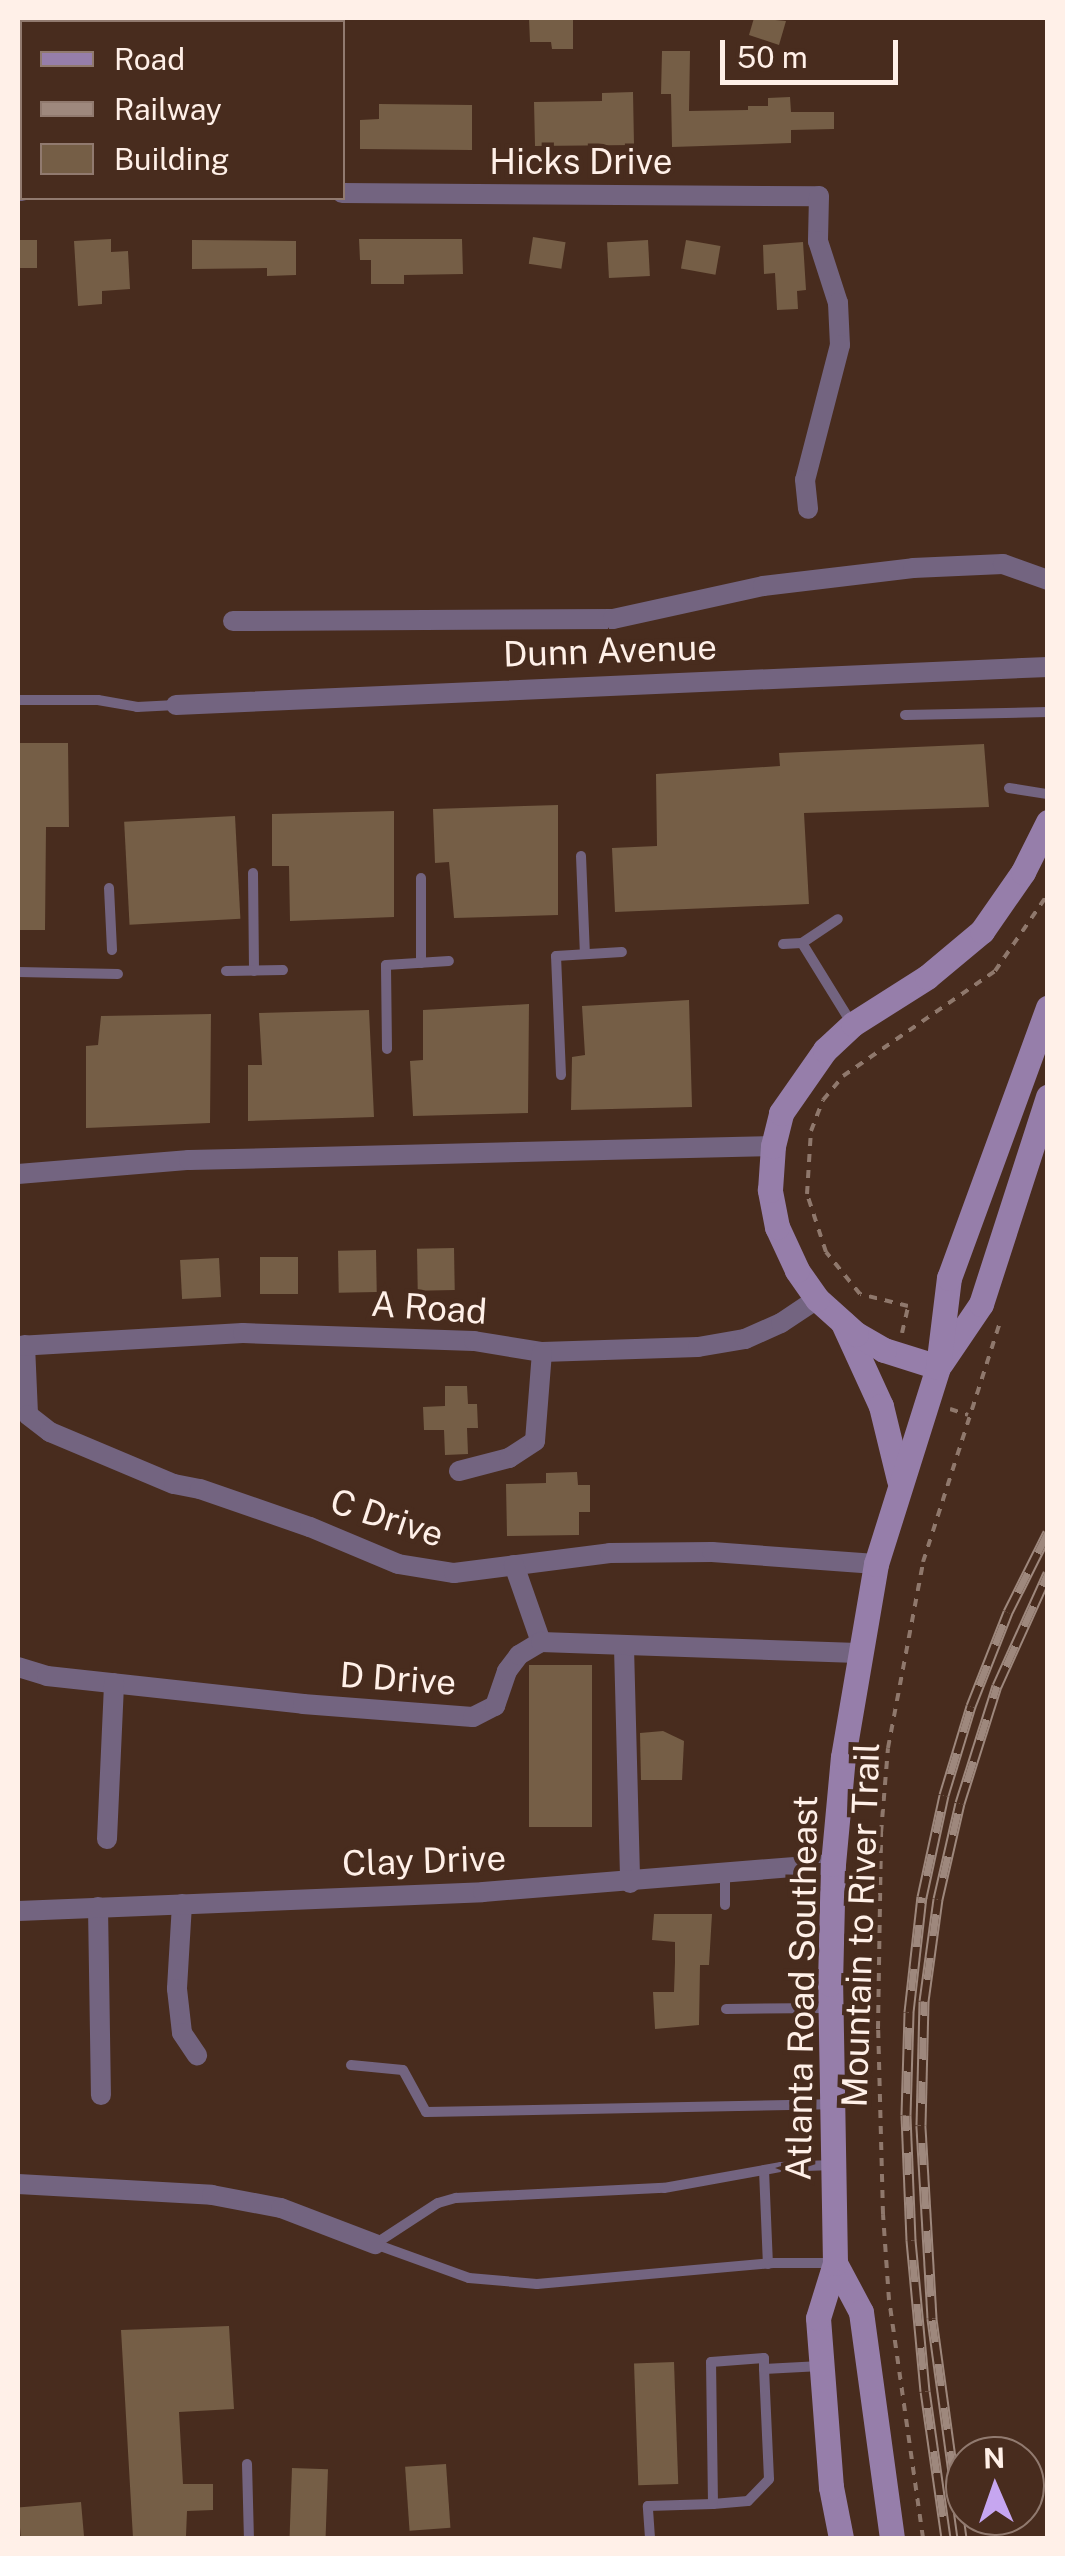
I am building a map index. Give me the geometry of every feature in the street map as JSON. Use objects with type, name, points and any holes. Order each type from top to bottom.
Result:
[{"type":"main road","points":[[938,1367],[884,1350],[843,1324],[817,1299],[797,1270],[777,1228],[770,1190],[772,1146],[781,1113],[798,1085],[853,1024],[927,977],[982,931],[1023,872],[1048,822]]},
{"type":"main road","name":"Atlanta Road Southeast","points":[[841,2538],[831,2487],[818,2318],[835,2263],[830,2008],[833,1864],[858,1653],[876,1564],[899,1480],[938,1367],[949,1278],[1048,1008]]},
{"type":"main road","name":"Atlanta Road Southeast","points":[[938,1367],[981,1304],[1048,1097]]},
{"type":"main road","points":[[843,1324],[881,1406],[899,1480]]},
{"type":"main road","name":"Atlanta Road Southeast","points":[[835,2263],[861,2312],[892,2538]]},
{"type":"street","name":"Hicks Drive","points":[[345,192],[819,196],[818,242],[838,304],[840,345],[804,480],[808,509]]},
{"type":"street","points":[[233,621],[613,620],[763,586],[914,568],[1003,564],[1048,580]]},
{"type":"street","name":"Dunn Avenue","points":[[176,705],[1048,667]]},
{"type":"street","points":[[18,1174],[208,1160],[772,1146]]},
{"type":"street","name":"A Road","points":[[22,1346],[243,1333],[474,1342],[542,1352],[698,1347],[745,1339],[781,1323],[817,1299]]},
{"type":"street","name":"C Drive","points":[[22,1346],[28,1415],[50,1432],[174,1484],[200,1488],[310,1527],[398,1564],[454,1574],[610,1553],[712,1552],[876,1564]]},
{"type":"street","points":[[459,1471],[509,1458],[535,1441],[542,1352]]},
{"type":"street","points":[[514,1566],[541,1642],[858,1653]]},
{"type":"street","name":"D Drive","points":[[18,1667],[47,1676],[434,1717],[473,1716],[495,1706],[507,1671],[519,1654],[541,1642]]},
{"type":"street","points":[[624,1647],[630,1883]]},
{"type":"street","points":[[107,1839],[114,1683]]},
{"type":"street","name":"Clay Drive","points":[[18,1910],[630,1883],[833,1864]]},
{"type":"street","points":[[182,1904],[177,1989],[182,2033],[197,2055]]},
{"type":"street","points":[[98,1907],[101,2095]]},
{"type":"street","points":[[18,2184],[212,2195],[281,2208],[376,2244]]},
{"type":"lane","points":[[18,700],[98,700],[138,707],[176,705]]},
{"type":"lane","points":[[904,715],[1048,712]]},
{"type":"lane","points":[[1009,788],[1048,794]]},
{"type":"lane","points":[[582,856],[585,954]]},
{"type":"lane","points":[[253,874],[254,970]]},
{"type":"lane","points":[[421,878],[422,963]]},
{"type":"lane","points":[[109,888],[112,950]]},
{"type":"lane","points":[[784,944],[802,943],[838,919]]},
{"type":"lane","points":[[802,943],[853,1024]]},
{"type":"lane","points":[[561,1075],[556,956],[622,952]]},
{"type":"lane","points":[[386,1050],[386,965],[449,962]]},
{"type":"lane","points":[[226,971],[282,970]]},
{"type":"lane","points":[[18,972],[118,974]]},
{"type":"lane","points":[[725,1905],[726,1874]]},
{"type":"lane","points":[[726,2009],[830,2008]]},
{"type":"lane","points":[[351,2065],[403,2070],[426,2112],[831,2104]]},
{"type":"lane","points":[[376,2244],[438,2202],[456,2198],[664,2188],[764,2170],[832,2165]]},
{"type":"lane","points":[[764,2170],[768,2264]]},
{"type":"lane","points":[[376,2244],[469,2278],[536,2284],[768,2264],[835,2263]]},
{"type":"lane","points":[[650,2538],[648,2506],[714,2504],[748,2502],[769,2479],[764,2358],[711,2362],[714,2504]]},
{"type":"lane","points":[[764,2369],[822,2366]]},
{"type":"lane","points":[[248,2464],[249,2538]]},
{"type":"path","points":[[908,1306],[860,1294],[832,1262],[807,1194],[811,1130],[823,1100],[843,1076],[996,971],[1048,894]]},
{"type":"path","name":"Mountain to River Trail","points":[[924,2538],[889,2300],[883,2214],[878,2028],[881,1833],[891,1729],[923,1562],[1003,1312]]},
{"type":"building","points":[[529,18],[573,18],[573,49],[552,49],[551,42],[530,42]]},
{"type":"building","points":[[754,18],[786,21],[779,45],[749,35]]},
{"type":"building","points":[[662,51],[690,51],[689,111],[748,110],[748,106],[768,106],[768,98],[790,97],[791,112],[834,112],[834,129],[791,130],[791,143],[672,147],[671,94],[661,94]]},
{"type":"building","points":[[633,92],[634,145],[535,146],[534,102],[602,101],[602,93]]},
{"type":"building","points":[[379,104],[472,105],[472,150],[360,149],[360,120],[379,119]]},
{"type":"building","points":[[533,237],[566,242],[561,269],[529,264]]},
{"type":"building","points":[[111,239],[111,252],[128,251],[130,289],[102,291],[102,304],[78,306],[74,241]]},
{"type":"building","points":[[359,239],[462,239],[463,274],[404,275],[404,284],[371,284],[371,260],[360,260]]},
{"type":"building","points":[[18,240],[37,240],[37,268],[18,268]]},
{"type":"building","points":[[192,240],[296,241],[296,275],[267,276],[267,268],[192,269]]},
{"type":"building","points":[[648,240],[650,276],[609,278],[607,242]]},
{"type":"building","points":[[686,240],[720,246],[715,275],[681,269]]},
{"type":"building","points":[[803,242],[806,290],[797,291],[798,309],[777,310],[775,273],[764,274],[763,245]]},
{"type":"building","points":[[18,743],[68,743],[69,827],[46,827],[45,930],[18,930]]},
{"type":"building","points":[[984,744],[989,807],[804,813],[809,904],[615,912],[612,848],[657,846],[656,774],[780,766],[779,753]]},
{"type":"building","points":[[558,805],[558,915],[454,918],[449,862],[435,863],[433,809]]},
{"type":"building","points":[[394,811],[394,917],[290,921],[289,866],[272,866],[272,814]]},
{"type":"building","points":[[235,816],[240,919],[130,925],[124,822]]},
{"type":"building","points":[[689,1000],[692,1107],[571,1110],[572,1057],[585,1055],[582,1006]]},
{"type":"building","points":[[529,1004],[528,1113],[413,1116],[410,1061],[423,1060],[423,1010]]},
{"type":"building","points":[[369,1010],[374,1117],[248,1121],[248,1065],[262,1065],[259,1013]]},
{"type":"building","points":[[211,1014],[210,1123],[86,1128],[86,1046],[98,1045],[101,1016]]},
{"type":"building","points":[[454,1248],[455,1290],[418,1291],[417,1249]]},
{"type":"building","points":[[376,1250],[377,1292],[339,1293],[338,1251]]},
{"type":"building","points":[[260,1257],[298,1257],[298,1294],[260,1294]]},
{"type":"building","points":[[219,1258],[221,1297],[182,1299],[180,1260]]},
{"type":"building","points":[[445,1386],[467,1386],[468,1404],[477,1404],[478,1428],[467,1428],[468,1454],[445,1455],[444,1430],[424,1430],[423,1407],[445,1406]]},
{"type":"building","points":[[577,1472],[578,1485],[590,1485],[590,1512],[579,1512],[579,1535],[507,1536],[506,1484],[546,1483],[546,1473]]},
{"type":"building","points":[[529,1665],[592,1665],[592,1827],[529,1827]]},
{"type":"building","points":[[663,1731],[684,1741],[682,1780],[641,1780],[640,1733]]},
{"type":"building","points":[[654,1914],[712,1914],[709,1965],[700,1965],[699,2025],[655,2029],[653,1992],[674,1992],[675,1942],[652,1940]]},
{"type":"building","points":[[229,2326],[234,2409],[179,2412],[183,2484],[213,2484],[213,2510],[187,2511],[186,2536],[133,2538],[121,2330]]},
{"type":"building","points":[[674,2362],[678,2484],[638,2485],[634,2363]]},
{"type":"building","points":[[446,2464],[450,2528],[410,2531],[405,2467]]},
{"type":"building","points":[[292,2468],[328,2469],[326,2538],[290,2538]]},
{"type":"building","points":[[81,2502],[84,2538],[21,2538],[18,2507]]},
{"type":"railway","points":[[946,2538],[925,2391],[911,2240],[906,2115],[909,2012],[922,1897],[944,1795],[971,1706],[1008,1612],[1048,1532]]},
{"type":"railway","points":[[962,2538],[932,2318],[921,2125],[924,2001],[938,1899],[960,1803],[997,1686],[1048,1573]]}]
